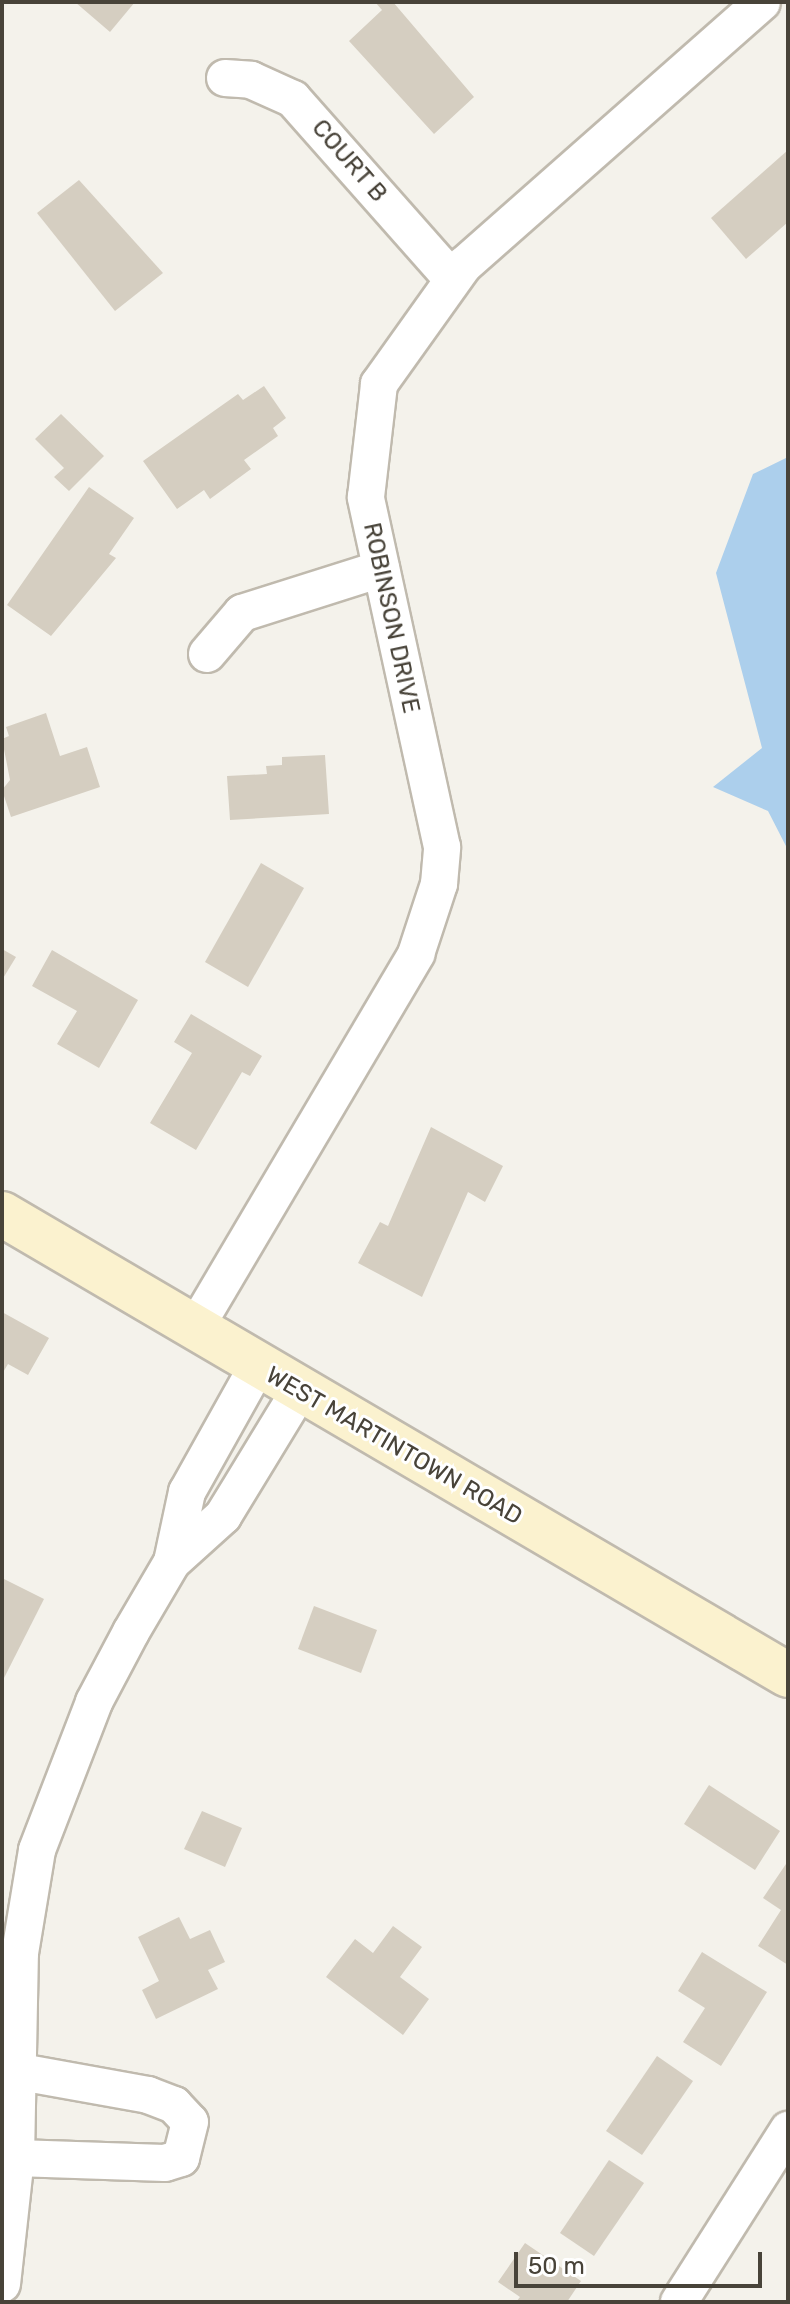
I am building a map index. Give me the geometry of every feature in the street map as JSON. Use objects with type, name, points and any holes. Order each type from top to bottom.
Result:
[{"type":"main road","name":"WEST MARTINTOWN ROAD","points":[[2,1214],[257,1367],[788,1675]]},
{"type":"street","name":"ROBINSON DRIVE","points":[[194,1330],[416,954],[439,884],[442,847],[366,497],[375,397],[403,342],[452,279],[762,2]]},
{"type":"street","name":"COURT B","points":[[225,78],[251,80],[293,99],[452,279]]},
{"type":"street","points":[[207,654],[242,613],[381,569]]},
{"type":"street","points":[[2,2284],[16,2158],[15,2071],[20,1953],[37,1850],[94,1702],[172,1562],[187,1492],[257,1367]]},
{"type":"street","points":[[172,1562],[223,1516],[300,1390]]},
{"type":"street","points":[[15,2071],[148,2095],[190,2122],[181,2158],[165,2163],[16,2158]]},
{"type":"street","points":[[679,2302],[778,2168],[788,2130]]},
{"type":"water","points":[[788,457],[788,850],[768,811],[713,787],[762,748],[716,573],[753,474]]},
{"type":"building","points":[[75,2],[135,2],[110,32]]},
{"type":"building","points":[[375,2],[393,2],[474,97],[434,134],[349,41],[382,10]]},
{"type":"building","points":[[788,150],[788,222],[746,259],[711,218]]},
{"type":"building","points":[[79,180],[163,273],[115,311],[37,213]]},
{"type":"building","points":[[264,386],[286,418],[273,428],[278,436],[244,460],[251,469],[210,499],[204,490],[177,509],[143,461],[238,394],[243,400]]},
{"type":"building","points":[[61,414],[104,456],[69,491],[54,477],[64,468],[35,439]]},
{"type":"building","points":[[89,487],[134,518],[109,554],[116,558],[51,636],[7,605]]},
{"type":"building","points":[[46,713],[60,756],[87,747],[100,787],[11,817],[2,790],[10,780],[2,739],[9,736],[6,727]]},
{"type":"building","points":[[325,755],[329,814],[230,820],[227,776],[267,774],[266,766],[282,765],[282,757]]},
{"type":"building","points":[[261,863],[304,888],[248,987],[205,962]]},
{"type":"building","points":[[2,949],[16,957],[2,980]]},
{"type":"building","points":[[52,950],[138,1000],[99,1068],[57,1044],[77,1011],[32,986]]},
{"type":"building","points":[[191,1014],[262,1056],[250,1076],[242,1072],[196,1150],[150,1123],[192,1053],[174,1042]]},
{"type":"building","points":[[431,1127],[503,1166],[485,1202],[468,1192],[422,1297],[358,1263],[380,1222],[388,1226]]},
{"type":"building","points":[[2,1312],[49,1338],[28,1375],[8,1364],[2,1374]]},
{"type":"building","points":[[2,1578],[44,1599],[2,1682]]},
{"type":"building","points":[[314,1606],[377,1630],[361,1673],[298,1649]]},
{"type":"building","points":[[709,1785],[780,1831],[755,1870],[684,1824]]},
{"type":"building","points":[[202,1811],[242,1828],[225,1867],[184,1849]]},
{"type":"building","points":[[788,1861],[788,1965],[758,1946],[781,1910],[763,1898]]},
{"type":"building","points":[[179,1917],[190,1939],[210,1930],[225,1962],[208,1970],[218,1989],[156,2019],[142,1990],[159,1981],[138,1937]]},
{"type":"building","points":[[393,1926],[422,1947],[400,1977],[429,1999],[403,2035],[326,1977],[355,1939],[373,1953]]},
{"type":"building","points":[[702,1952],[767,1992],[721,2066],[683,2042],[705,2008],[678,1991]]},
{"type":"building","points":[[657,2056],[693,2081],[642,2155],[606,2131]]},
{"type":"building","points":[[609,2160],[644,2183],[594,2256],[560,2233]]},
{"type":"building","points":[[525,2243],[581,2281],[567,2302],[516,2302],[520,2297],[498,2282]]}]
